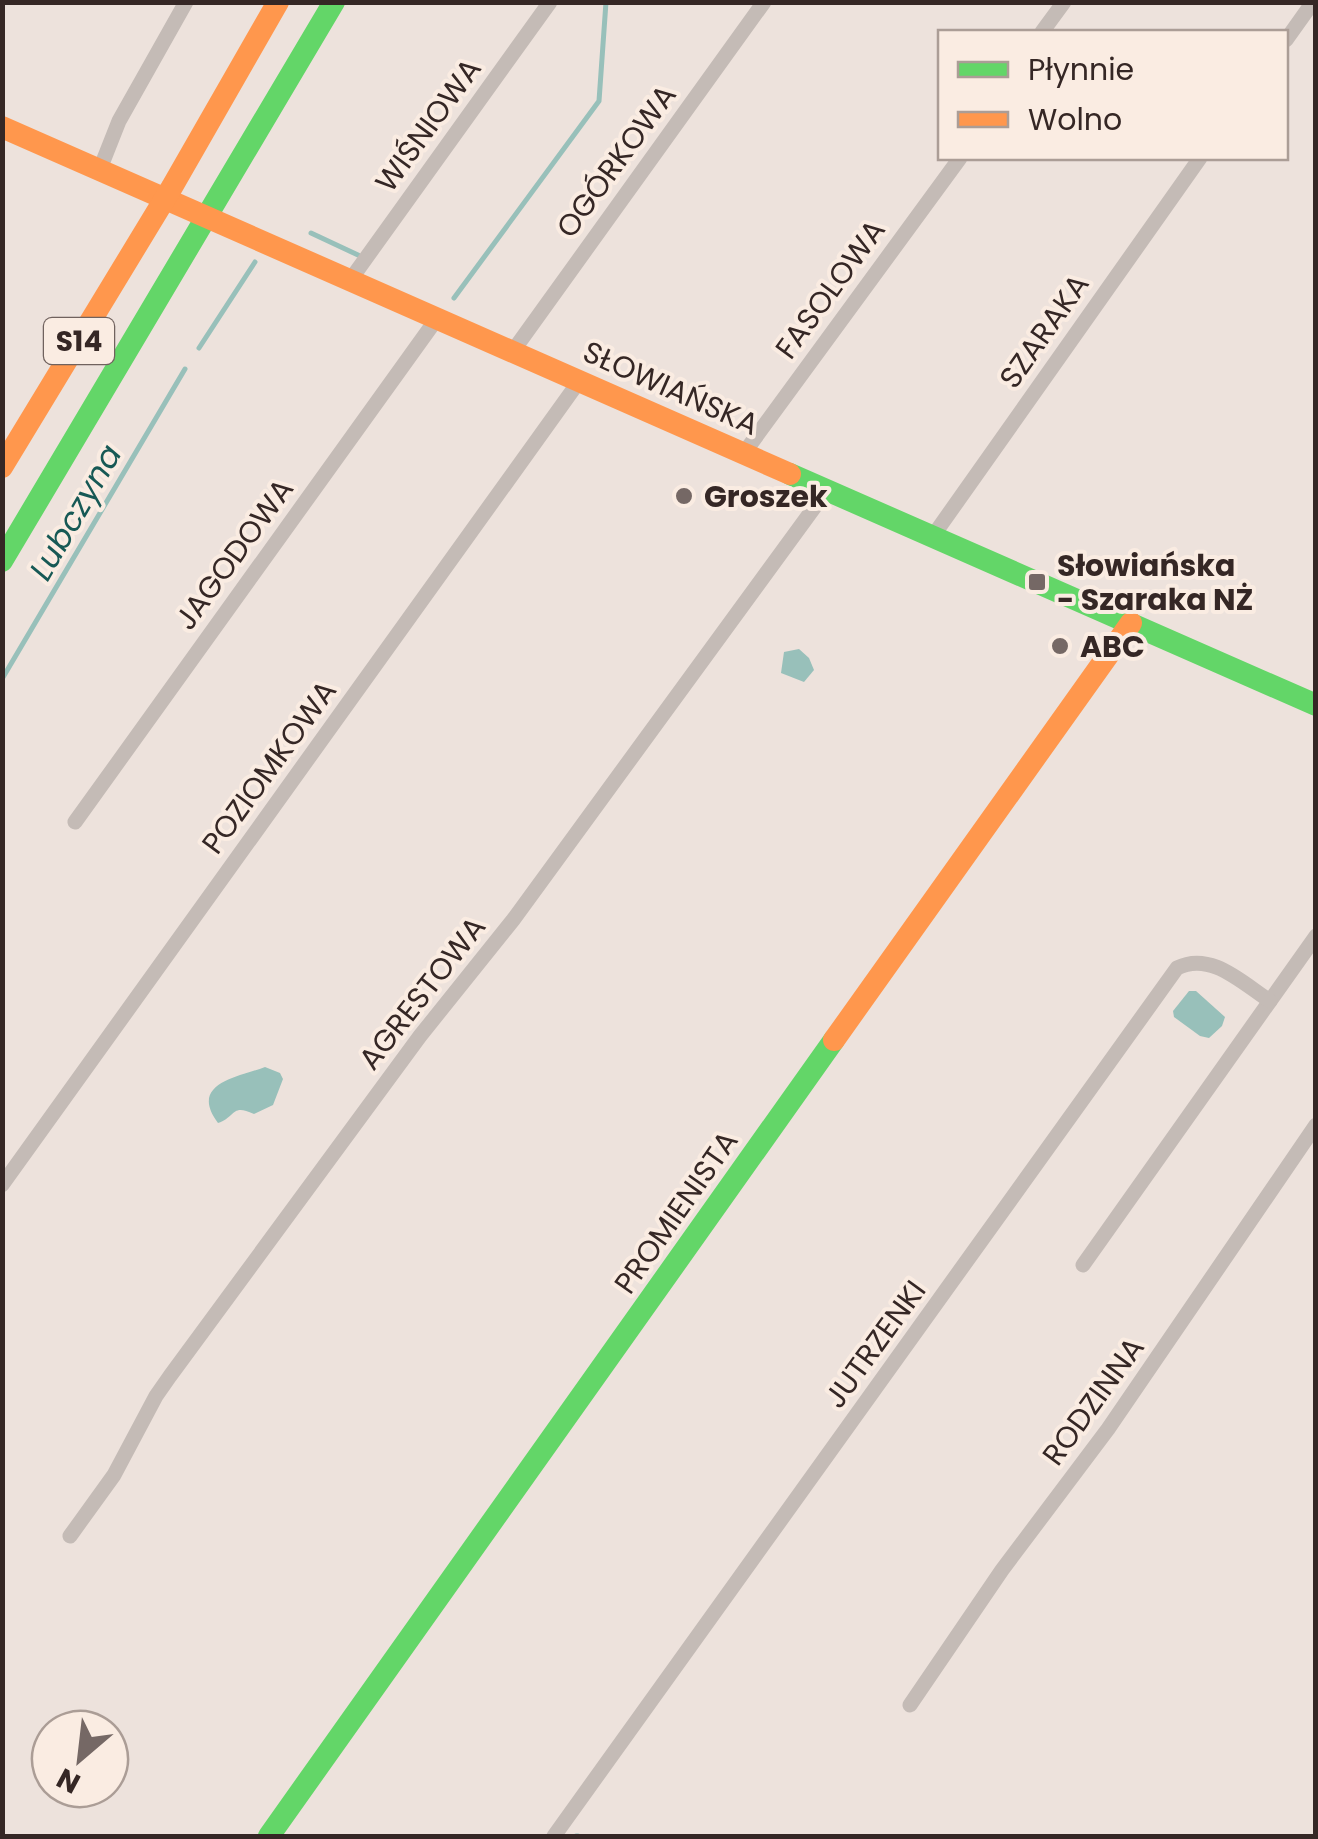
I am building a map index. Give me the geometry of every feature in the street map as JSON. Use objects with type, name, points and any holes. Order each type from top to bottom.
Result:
[{"type":"main road","name":"S14","points":[[2,467],[155,216],[278,2]]},
{"type":"main road","name":"S14","points":[[2,561],[334,2]]},
{"type":"main road","name":"SŁOWIAŃSKA","points":[[2,127],[1316,705]]},
{"type":"main road","name":"PROMIENISTA","points":[[269,1836],[1131,623]]},
{"type":"street","points":[[100,169],[120,121],[186,2]]},
{"type":"street","name":"WIŚNIOWA","points":[[351,279],[550,2]]},
{"type":"street","name":"OGÓRKOWA","points":[[513,351],[764,2]]},
{"type":"street","points":[[1043,30],[1064,2]]},
{"type":"street","points":[[1288,37],[1313,2]]},
{"type":"street","name":"FASOLOWA","points":[[744,453],[959,160]]},
{"type":"street","name":"SZARAKA","points":[[933,536],[1199,160]]},
{"type":"street","name":"JAGODOWA","points":[[75,822],[438,317]]},
{"type":"street","name":"POZIOMKOWA","points":[[2,1185],[580,380]]},
{"type":"street","name":"AGRESTOWA","points":[[70,1536],[114,1476],[170,1376],[420,1036],[513,920],[827,490]]},
{"type":"street","points":[[1083,1265],[1316,936]]},
{"type":"street","name":"JUTRZENKI","points":[[554,1836],[1177,968],[1193,962],[1210,962],[1270,1002]]},
{"type":"street","name":"RODZINNA","points":[[910,1704],[1002,1570],[1108,1429],[1316,1125]]},
{"type":"water","points":[[799,649],[814,670],[804,682],[781,673],[784,652]]},
{"type":"water","points":[[1189,991],[1196,991],[1225,1017],[1222,1026],[1209,1038],[1174,1017],[1173,1011]]},
{"type":"water","points":[[265,1067],[280,1073],[283,1079],[273,1105],[254,1114],[237,1110],[218,1123],[210,1110],[213,1090]]},
{"type":"waterway","name":"Lubczyna","points":[[454,298],[599,101],[606,2]]},
{"type":"waterway","name":"Lubczyna","points":[[311,233],[358,255]]},
{"type":"waterway","name":"Lubczyna","points":[[199,348],[255,262]]},
{"type":"waterway","name":"Lubczyna","points":[[2,679],[185,369]]},
{"type":"traffic: fast","points":[[2,561],[334,2]]},
{"type":"traffic: fast","points":[[790,474],[1316,705]]},
{"type":"traffic: fast","points":[[269,1836],[834,1040]]},
{"type":"traffic: slow","points":[[2,467],[172,187],[278,2]]},
{"type":"traffic: slow","points":[[2,127],[790,474]]},
{"type":"traffic: slow","points":[[834,1040],[1131,623]]},
{"type":"place","name":"Groszek","points":[[684,496]]},
{"type":"place","name":"Słowiańska - Szaraka NŻ","points":[[1037,582]]},
{"type":"place","name":"ABC","points":[[1060,646]]}]
